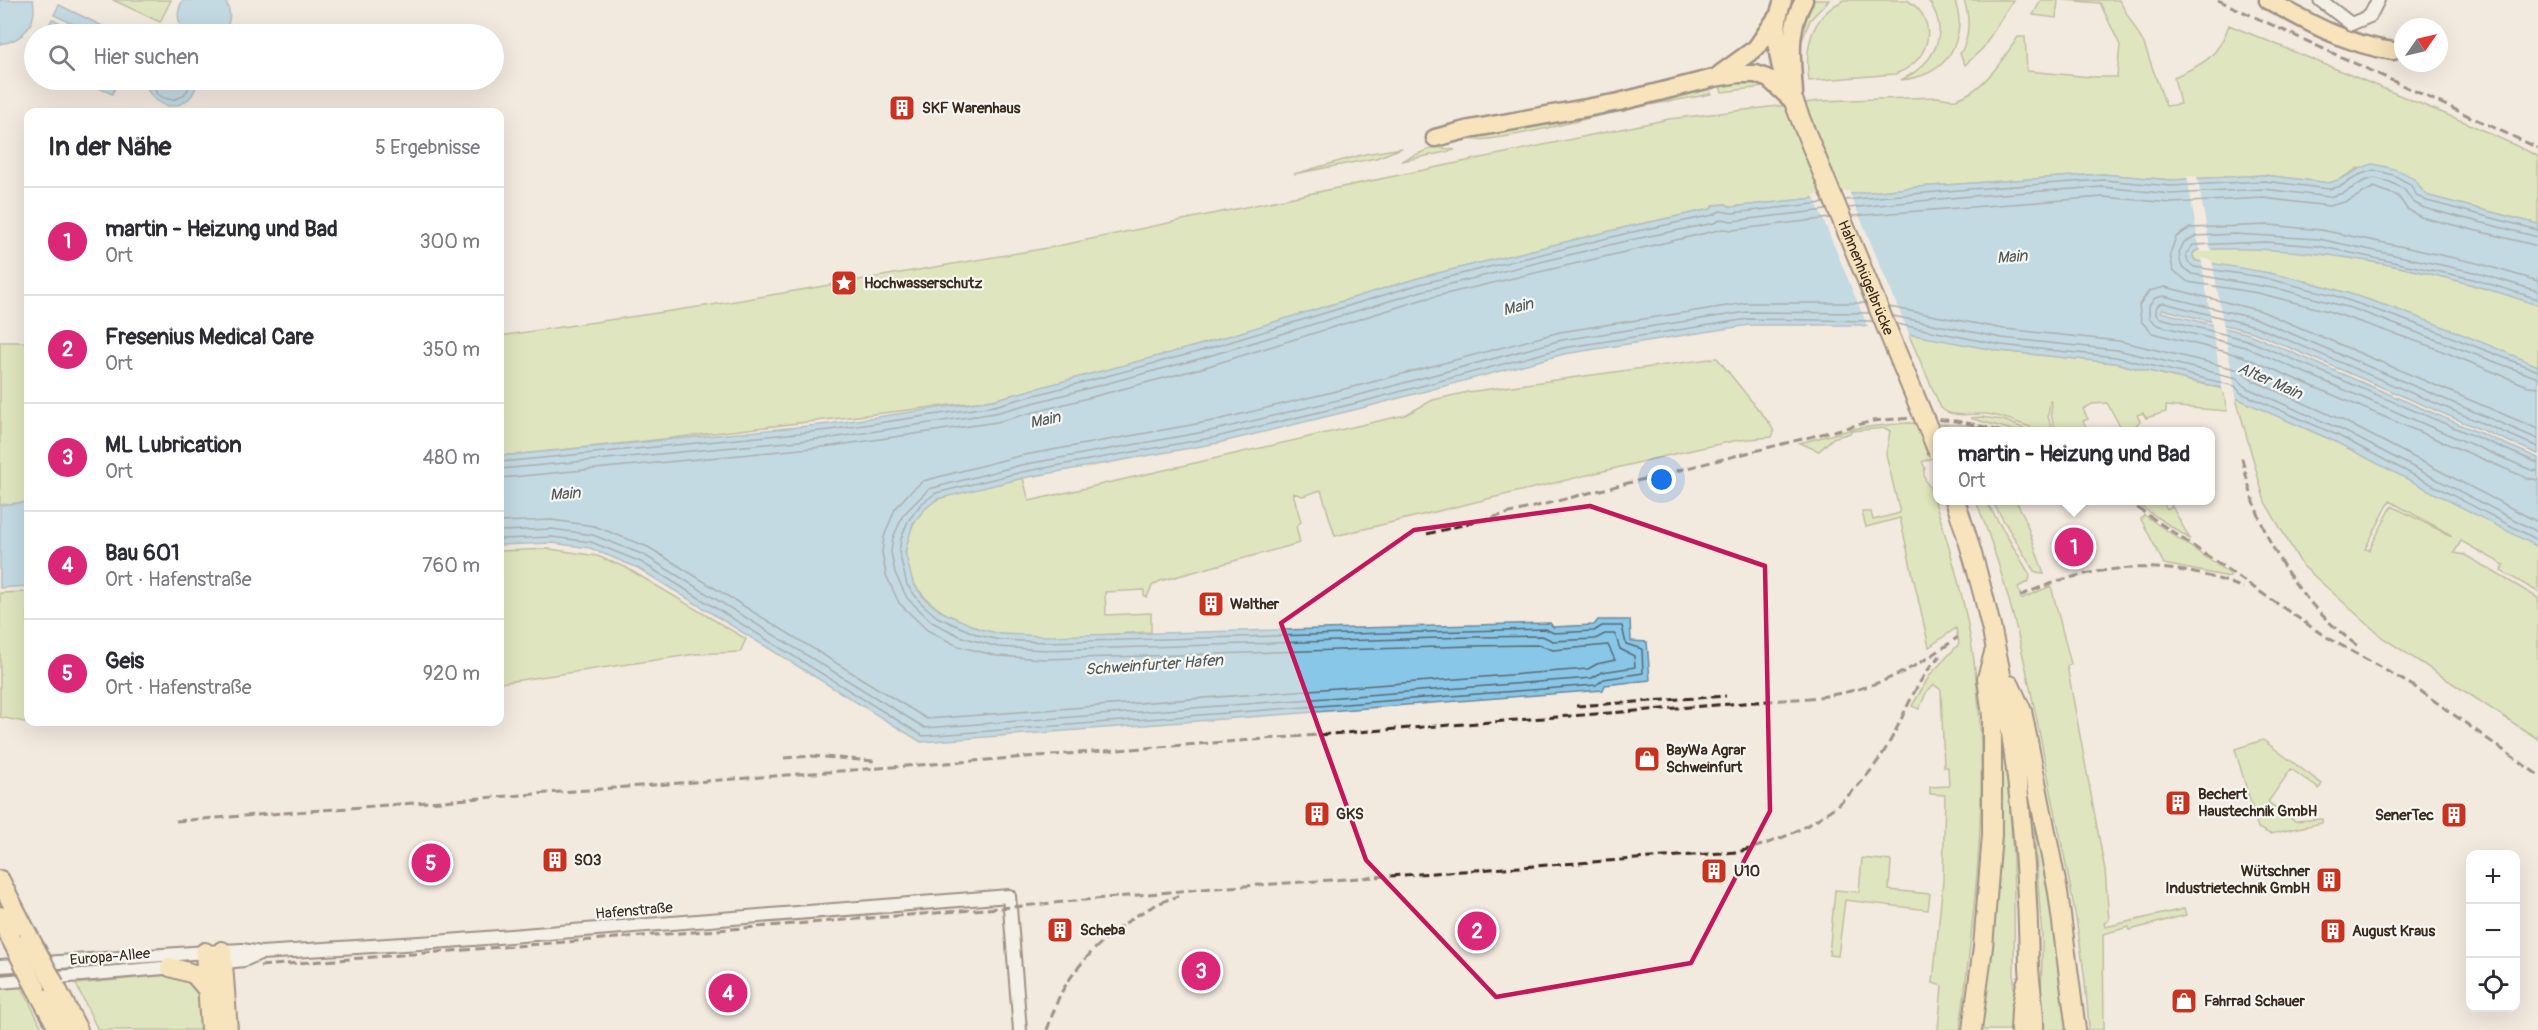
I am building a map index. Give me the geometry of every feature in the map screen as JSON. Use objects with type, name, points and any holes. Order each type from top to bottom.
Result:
[{"type":"highway","name":"Hahnenhügelbrücke","points":[[1794,102],[1933,440]]},
{"type":"highway","points":[[1956,505],[1997,655],[2010,721],[2023,824],[2029,971],[2035,1010],[2034,1030]]},
{"type":"highway","points":[[1972,1030],[1990,873],[1993,766],[1992,716],[1987,678],[1997,655]]},
{"type":"highway","points":[[1997,655],[2022,711],[2058,892],[2076,1030]]},
{"type":"highway","points":[[0,880],[36,988],[59,1030]]},
{"type":"highway","points":[[0,916],[20,938],[55,986],[78,1030]]},
{"type":"highway","points":[[210,1030],[206,988],[214,957]]},
{"type":"highway","points":[[214,957],[228,1030]]},
{"type":"highway","points":[[170,967],[194,974],[206,988]]},
{"type":"highway","points":[[2020,1030],[2021,1010],[2029,971]]},
{"type":"highway","points":[[48,1011],[52,1030]]},
{"type":"main road","name":"Hahnenhügelbrücke","points":[[1784,44],[1804,0]]},
{"type":"main road","points":[[2268,0],[2353,42],[2371,48],[2393,51]]},
{"type":"main road","name":"Hahnenhügelbrücke","points":[[1781,7],[1784,44],[1780,70],[1794,102]]},
{"type":"main road","points":[[1714,78],[1736,64],[1761,43],[1781,7]]},
{"type":"main road","points":[[1435,138],[1470,129],[1629,100],[1714,78],[1739,74],[1763,76],[1773,82],[1794,102]]},
{"type":"street","points":[[2320,0],[2351,24],[2370,16],[2378,0]]},
{"type":"street","name":"Hafenstraße","points":[[214,957],[244,960],[261,953],[469,939],[1009,896],[1020,1030]]},
{"type":"street","name":"Europa-Allee","points":[[0,966],[214,957]]},
{"type":"street","name":"Europa-Allee","points":[[0,982],[170,967],[214,957]]},
{"type":"highlighted area","points":[[1590,506],[1765,566],[1770,811],[1691,963],[1496,997],[1366,860],[1281,623],[1414,530]]},
{"type":"green space","points":[[113,0],[171,0],[160,22]]},
{"type":"green space","points":[[1814,0],[1829,0],[1810,20],[1801,43],[1802,28]]},
{"type":"green space","points":[[1844,0],[1907,0],[1918,8],[1924,18],[1927,40],[1916,61],[1895,74],[1809,81],[1808,56],[1812,34],[1824,15]]},
{"type":"green space","points":[[1928,0],[1954,0],[1959,21],[1956,42],[1945,60],[1937,67],[1922,76],[1901,80],[1923,65],[1936,46],[1939,24]]},
{"type":"green space","points":[[1964,0],[2013,0],[1983,48],[1965,65],[1960,54],[1966,41],[1968,27]]},
{"type":"green space","points":[[2041,0],[2058,0],[2056,18],[2033,15]]},
{"type":"green space","points":[[2064,0],[2119,0],[2144,44],[2166,106],[2180,104],[2174,77],[2209,58],[2220,45],[2229,25],[2467,123],[2538,156],[2538,224],[2429,196],[2358,168],[2339,180],[2329,183],[2264,175],[2171,180],[2103,174],[1917,187],[1731,207],[1726,204],[1714,205],[1711,209],[1418,278],[1196,346],[993,400],[504,456],[504,335],[712,305],[1053,247],[1669,119],[1821,101],[1938,97],[1956,99],[1984,82],[2018,37],[2025,37],[2027,71],[2117,77],[2120,45],[2100,3]]},
{"type":"green space","points":[[1751,82],[1763,87],[1722,92],[1720,86]]},
{"type":"green space","points":[[1710,88],[1711,94],[1627,109],[1536,131],[1491,139],[1462,138]]},
{"type":"green space","points":[[1435,147],[1455,150],[1402,161],[1403,160]]},
{"type":"green space","points":[[1402,148],[1376,158],[1294,174],[1365,154]]},
{"type":"green space","points":[[2234,247],[2311,252],[2388,265],[2465,283],[2538,305],[2538,366],[2368,299],[2295,278],[2196,261],[2192,255],[2197,250]]},
{"type":"green space","points":[[1908,333],[2000,351],[2115,363],[2223,389],[2227,411],[2166,406],[2166,412],[2146,418],[2143,413],[2137,415],[2140,421],[2135,427],[2121,427],[2107,403],[2092,404],[2083,409],[2088,419],[2083,421],[2086,427],[2055,427],[2050,401],[2048,417],[2052,427],[2030,427],[1995,415],[1962,415],[1941,408]]},
{"type":"green space","points":[[0,342],[24,342],[24,502],[0,505]]},
{"type":"green space","points":[[1717,358],[1770,424],[1774,432],[1772,437],[1738,440],[1678,453],[1335,536],[1321,490],[1303,496],[1293,493],[1301,522],[1296,526],[1300,543],[1160,581],[1152,586],[1147,597],[1144,596],[1144,590],[1105,592],[1106,615],[1151,613],[1151,632],[1045,637],[982,630],[950,617],[936,607],[913,582],[907,567],[906,551],[910,533],[919,515],[935,501],[963,492],[1023,478],[1029,501],[1405,415],[1433,400],[1468,392]]},
{"type":"green space","points":[[2236,398],[2334,441],[2538,542],[2538,592],[2501,571],[2504,565],[2461,541],[2454,553],[2465,555],[2538,598],[2538,739],[2383,638],[2302,565],[2265,502]],"holes":[[[2390,501],[2451,535],[2392,506],[2369,550],[2365,549]]]},
{"type":"green space","points":[[1970,418],[2003,420],[2020,427],[2002,427]]},
{"type":"green space","points":[[1907,423],[1979,427],[1933,427],[1933,458],[1922,462],[1925,468],[1925,479],[1933,495],[1933,505],[1936,505],[1938,510],[1962,595],[1971,639],[1979,707],[1981,800],[1979,846],[1960,1030],[1938,1030],[1942,986],[1933,983],[1943,880],[1945,795],[1930,794],[1930,787],[1949,786],[1948,767],[1944,767],[1941,690],[1934,685],[1927,691],[1919,709],[1912,706],[1930,675],[1959,644],[1956,628],[1929,647],[1900,518],[1866,527],[1862,512],[1871,512],[1873,520],[1900,513],[1886,454],[1890,431],[1885,428],[1851,431],[1833,438],[1819,451],[1800,443],[1857,428]]},
{"type":"green space","points":[[1977,505],[1988,505],[2030,575],[2029,581],[2018,587],[2021,599],[2051,586],[2071,664],[2067,666],[2105,870],[2109,920],[2104,923],[2105,927],[2184,909],[2186,915],[2130,930],[2129,927],[2103,934],[2104,1030],[2089,1030],[2084,970],[2075,910],[2029,681],[2001,571]]},
{"type":"green space","points":[[1994,505],[2018,505],[2044,574],[2034,571]]},
{"type":"green space","points":[[2165,505],[2167,509],[2172,506],[2190,539],[2140,506]]},
{"type":"green space","points":[[2144,515],[2230,574],[2230,577],[2164,564],[2141,519]]},
{"type":"green space","points":[[550,549],[597,556],[625,567],[746,639],[740,652],[696,654],[504,682],[504,551]]},
{"type":"green space","points":[[24,592],[24,722],[0,717],[0,593]]},
{"type":"green space","points":[[2263,740],[2322,784],[2319,789],[2291,769],[2268,802],[2295,821],[2322,819],[2322,823],[2270,834],[2258,828],[2235,749]]},
{"type":"green space","points":[[2001,757],[2005,760],[2009,794],[2013,861],[2013,1030],[1977,1030]]},
{"type":"green space","points":[[2038,822],[2071,1030],[2041,1030],[2042,937],[2034,828]]},
{"type":"green space","points":[[1862,858],[1891,861],[1889,890],[1930,894],[1928,910],[1845,900],[1838,956],[1829,955],[1835,890],[1859,892]]},
{"type":"green space","points":[[178,974],[200,985],[205,1030],[98,1030],[76,984]]},
{"type":"green space","points":[[22,987],[43,1030],[0,1030],[0,988]]},
{"type":"water","points":[[0,0],[33,0],[33,16],[30,24],[24,24],[24,33],[16,39],[0,44]]},
{"type":"water","points":[[183,0],[225,0],[229,9],[228,24],[180,24],[179,9]]},
{"type":"water","points":[[59,5],[98,24],[73,24],[54,15]]},
{"type":"water","points":[[52,19],[63,24],[50,24]]},
{"type":"water","points":[[148,90],[194,90],[188,99],[174,106],[168,106],[152,97]]},
{"type":"water","points":[[2373,164],[2395,169],[2410,176],[2429,196],[2538,224],[2538,305],[2456,280],[2370,261],[2327,255],[2240,249],[2197,250],[2193,253],[2193,258],[2196,261],[2281,275],[2368,299],[2538,366],[2538,454],[2253,332],[2162,309],[2161,312],[2249,334],[2538,458],[2538,547],[2334,441],[2236,398],[2234,391],[2115,363],[2000,351],[1860,325],[1749,325],[1564,354],[1366,407],[1218,443],[1023,478],[937,499],[913,523],[905,552],[913,583],[924,598],[940,611],[980,629],[1001,634],[1045,636],[1550,623],[1553,627],[1594,625],[1598,620],[1630,620],[1631,641],[1647,642],[1650,680],[1605,685],[1603,690],[921,742],[638,568],[590,548],[552,543],[504,545],[504,456],[829,424],[993,400],[1196,346],[1418,278],[1711,209],[1714,205],[1726,204],[1731,207],[1917,187],[2103,174],[2171,180],[2264,175],[2329,183]]},
{"type":"water","points":[[24,502],[24,586],[0,588],[0,505]]},
{"type":"pier","points":[[2187,176],[2197,176],[2211,252],[2200,252]]},
{"type":"pier","points":[[1849,191],[1910,336],[1869,330],[1813,195]]},
{"type":"pier","points":[[2201,258],[2212,260],[2237,401],[2232,398],[2231,394],[2223,393]]},
{"type":"railway","points":[[2218,0],[2538,148]]},
{"type":"railway","points":[[1427,534],[1873,421],[1938,419],[1986,427]]},
{"type":"railway","points":[[2242,458],[2258,514],[2282,564],[2315,608],[2359,647]]},
{"type":"railway","points":[[2133,505],[2323,635],[2415,687],[2538,775]]},
{"type":"railway","points":[[2020,596],[2075,576],[2131,568],[2159,568],[2187,572],[2215,578],[2243,588]]},
{"type":"railway","points":[[176,821],[1809,698],[1851,691],[1888,679],[1923,661],[1958,637]]},
{"type":"railway","points":[[260,966],[1011,907],[1201,889],[1737,852],[1784,837],[1825,814],[1844,799],[1876,764],[1917,687],[1940,656]]},
{"type":"railway","points":[[1576,706],[1726,696]]},
{"type":"railway","points":[[784,758],[812,756],[874,761]]},
{"type":"railway","points":[[1047,1030],[1060,995],[1095,949],[1110,935],[1143,912],[1178,896]]},
{"type":"place","name":"SKF Warenhaus","points":[[902,108]]},
{"type":"place","name":"Hochwasserschutz","points":[[844,283]]},
{"type":"place","name":"martin - Heizung und Bad","points":[[2074,547]]},
{"type":"place","name":"Walther","points":[[1211,604]]},
{"type":"place","name":"BayWa Agrar Schweinfurt","points":[[1647,759]]},
{"type":"place","name":"Bechert Haustechnik GmbH","points":[[2178,803]]},
{"type":"place","name":"GKS","points":[[1317,814]]},
{"type":"place","name":"SenerTec","points":[[2454,815]]},
{"type":"place","name":"S03","points":[[555,860]]},
{"type":"place","name":"Geis","points":[[431,863]]},
{"type":"place","name":"U10","points":[[1714,871]]},
{"type":"place","name":"Wütschner Industrietechnik GmbH","points":[[2329,880]]},
{"type":"place","name":"Scheba","points":[[1060,930]]},
{"type":"place","name":"Fresenius Medical Care","points":[[1477,931]]},
{"type":"place","name":"August Kraus","points":[[2333,931]]},
{"type":"place","name":"ML Lubrication","points":[[1201,971]]},
{"type":"place","name":"Bau 601","points":[[728,993]]},
{"type":"place","name":"Fahrrad Schauer","points":[[2184,1001]]},
{"type":"water label","name":"Main","points":[[2012,257]]},
{"type":"water label","name":"Main","points":[[1518,307]]},
{"type":"water label","name":"Alter Main","points":[[2270,381]]},
{"type":"water label","name":"Main","points":[[1045,420]]},
{"type":"water label","name":"Main","points":[[565,494]]},
{"type":"water label","name":"Schweinfurter Hafen","points":[[1154,665]]}]
